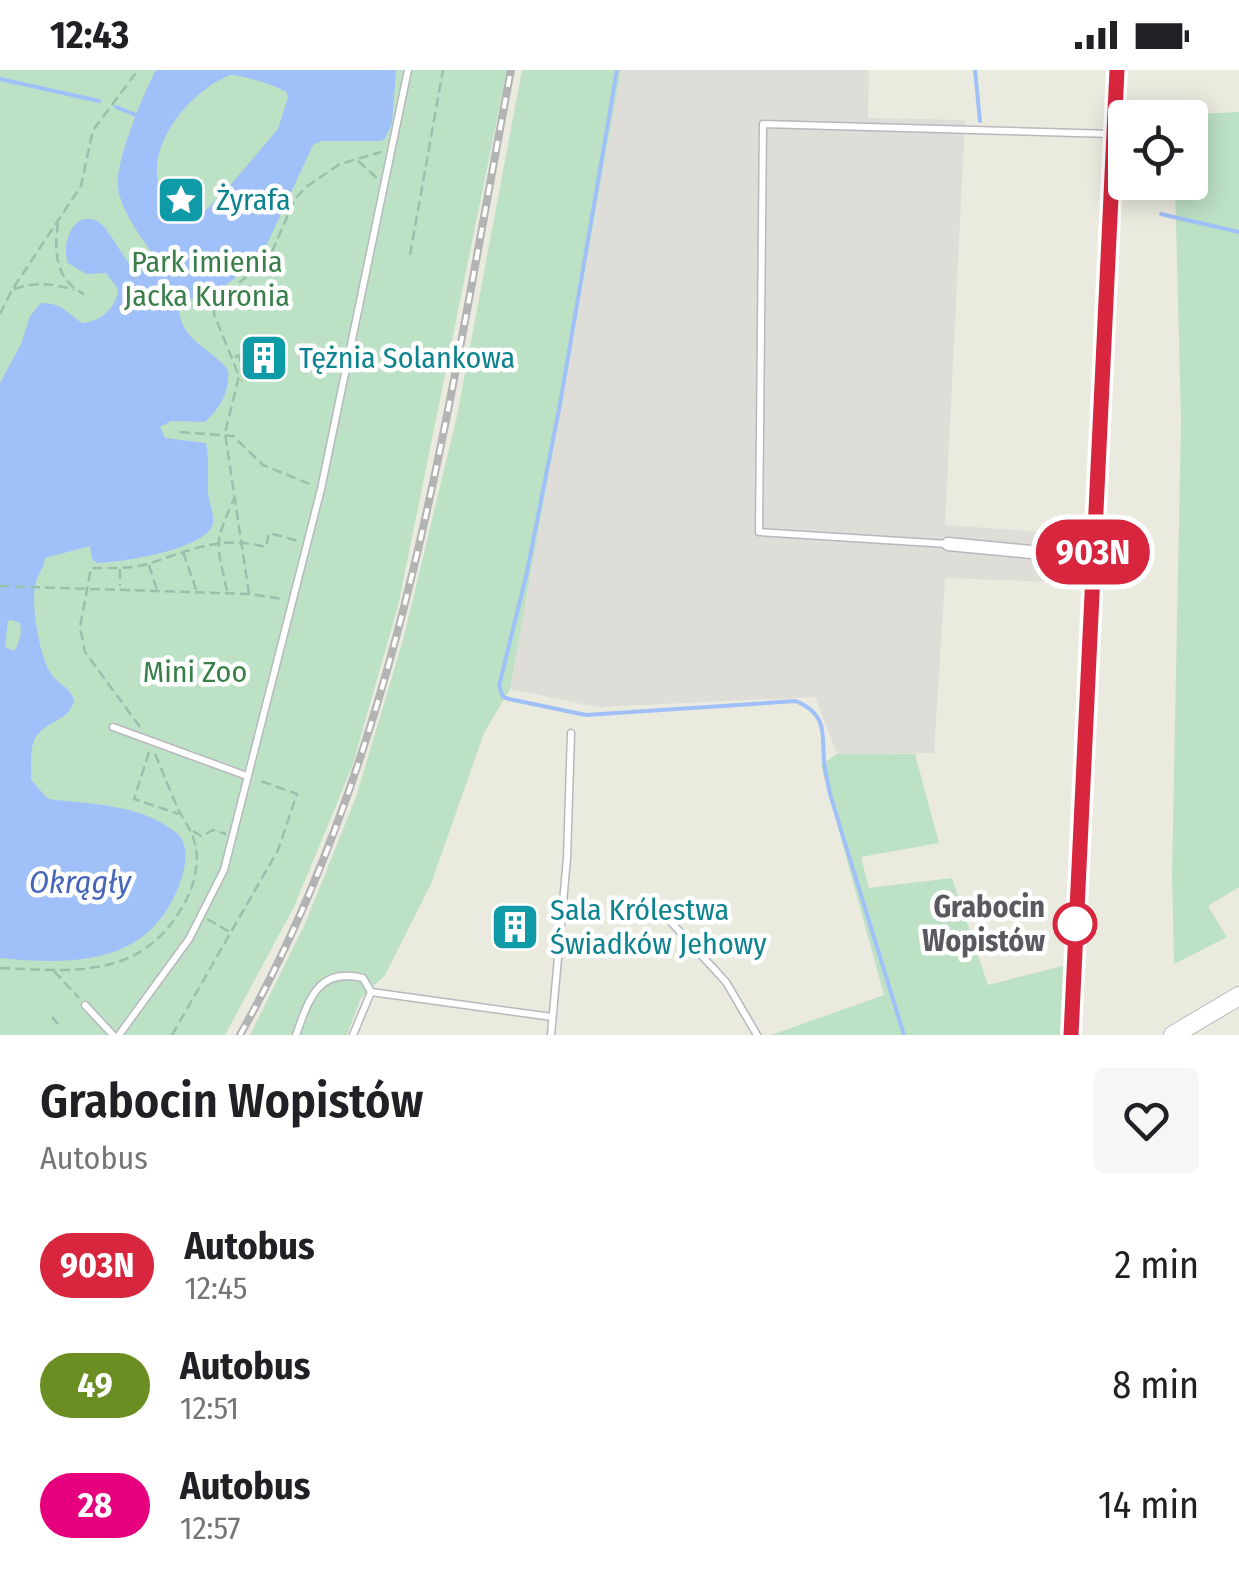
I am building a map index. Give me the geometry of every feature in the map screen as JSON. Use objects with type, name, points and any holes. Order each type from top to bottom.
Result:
[{"type":"street","points":[[1116,100],[1117,70]]},
{"type":"street","points":[[1071,1035],[1111,200]]},
{"type":"street","points":[[948,544],[1093,558]]},
{"type":"street","points":[[1173,1035],[1239,996]]},
{"type":"lane","points":[[85,1005],[116,1035],[203,916],[224,870],[308,543],[408,70]]},
{"type":"lane","points":[[948,544],[759,532],[763,124],[1108,134]]},
{"type":"lane","points":[[113,726],[247,776]]},
{"type":"lane","points":[[551,1035],[567,858],[571,733]]},
{"type":"lane","points":[[670,921],[726,982],[757,1035]]},
{"type":"lane","points":[[296,1035],[308,1004],[323,982],[345,974],[363,978],[371,992]]},
{"type":"lane","points":[[371,992],[552,1016]]},
{"type":"lane","points":[[353,1035],[371,992]]},
{"type":"path","points":[[0,314],[81,186],[93,130],[138,70]]},
{"type":"path","points":[[410,255],[443,70]]},
{"type":"path","points":[[248,378],[214,314],[216,302],[271,254],[299,193],[340,164],[392,148]]},
{"type":"path","points":[[357,160],[384,187]]},
{"type":"path","points":[[58,221],[56,258],[62,275],[75,290]]},
{"type":"path","points":[[12,290],[32,283],[54,284],[84,294]]},
{"type":"path","points":[[236,356],[264,345],[274,366],[240,382]]},
{"type":"path","points":[[256,348],[265,370]]},
{"type":"path","points":[[249,351],[252,361]]},
{"type":"path","points":[[240,366],[260,358]]},
{"type":"path","points":[[240,366],[240,382],[225,433],[249,594]]},
{"type":"path","points":[[180,432],[234,436],[263,465],[320,489]]},
{"type":"path","points":[[228,593],[217,543],[218,532],[234,500]]},
{"type":"path","points":[[148,738],[85,652],[80,627],[91,568],[149,564],[217,543],[242,541],[266,547],[268,534],[308,543]]},
{"type":"path","points":[[183,551],[197,592]]},
{"type":"path","points":[[149,564],[157,590]]},
{"type":"path","points":[[120,568],[120,589]]},
{"type":"path","points":[[0,586],[249,594],[294,602]]},
{"type":"path","points":[[0,968],[88,970],[120,963],[148,946],[163,933],[188,897],[198,858],[191,832],[151,746],[134,799],[180,814]]},
{"type":"path","points":[[172,1035],[278,850],[297,794],[247,776]]},
{"type":"path","points":[[191,832],[202,836],[213,830],[232,836]]},
{"type":"path","points":[[203,916],[231,933]]},
{"type":"path","points":[[54,970],[85,1005]]},
{"type":"path","points":[[52,1017],[58,1024]]},
{"type":"shaded area","points":[[621,70],[869,70],[868,118],[965,120],[945,525],[1081,535],[1082,583],[945,578],[934,753],[837,754],[815,697],[597,707],[510,689]]},
{"type":"green space","name":"Park imienia Jacka Kuronia","points":[[0,70],[507,70],[398,606],[352,767],[294,907],[225,1035],[0,1035]]},
{"type":"green space","points":[[522,70],[621,70],[510,689],[484,733],[431,884],[385,975],[361,998],[347,1035],[250,1035],[305,924],[356,797],[403,640],[457,416]]},
{"type":"green space","points":[[1239,112],[1239,887],[1208,906],[1227,937],[1174,964],[1172,875],[1181,421],[1175,200],[1208,200],[1208,113]]},
{"type":"green space","points":[[837,754],[915,754],[939,843],[861,857],[869,888],[952,878],[988,985],[1078,962],[1076,1035],[771,1035],[884,995],[821,765]]},
{"type":"water","name":"Okrągły","points":[[156,70],[396,70],[392,123],[385,139],[380,141],[321,141],[313,145],[267,244],[234,279],[213,294],[190,299],[179,307],[190,336],[228,370],[223,399],[205,422],[171,421],[160,427],[165,438],[206,443],[213,520],[207,532],[180,547],[124,560],[97,563],[92,559],[90,546],[45,558],[37,579],[35,612],[42,653],[50,672],[74,701],[64,716],[36,737],[31,780],[48,799],[130,810],[174,831],[182,840],[186,856],[171,903],[155,926],[135,942],[111,953],[58,961],[0,958],[0,383],[21,344],[30,316],[41,303],[59,306],[82,323],[101,317],[114,302],[118,289],[106,273],[86,274],[68,263],[70,232],[81,220],[97,221],[136,270],[152,262],[150,250],[126,212],[118,177],[125,146]],"holes":[[[230,75],[286,92],[288,97],[278,129],[206,210],[179,215],[164,197],[157,178],[158,157],[166,136],[193,99]],[[11,620],[21,627],[14,651],[5,647]]]},
{"type":"waterway","points":[[617,70],[560,404],[527,572],[499,686],[503,697],[586,715],[796,701],[814,712],[823,733],[830,794],[904,1035]]},
{"type":"waterway","points":[[975,70],[980,121]]},
{"type":"waterway","points":[[0,79],[99,101]]},
{"type":"waterway","points":[[116,107],[136,115]]},
{"type":"waterway","points":[[1161,214],[1239,232]]},
{"type":"railway","points":[[240,1035],[297,922],[344,806],[382,686],[442,441],[511,70]]},
{"type":"bus line","name":"903N","points":[[1071,1035],[1117,70]]},
{"type":"place","name":"Żyrafa","points":[[181,200]]},
{"type":"place","name":"Tężnia Solankowa","points":[[264,358]]},
{"type":"place","name":"Grabocin Wopistów","points":[[1075,924]]},
{"type":"place","name":"Sala Królestwa Świadków Jehowy","points":[[515,927]]},
{"type":"park label","name":"Mini Zoo","points":[[195,672]]}]
